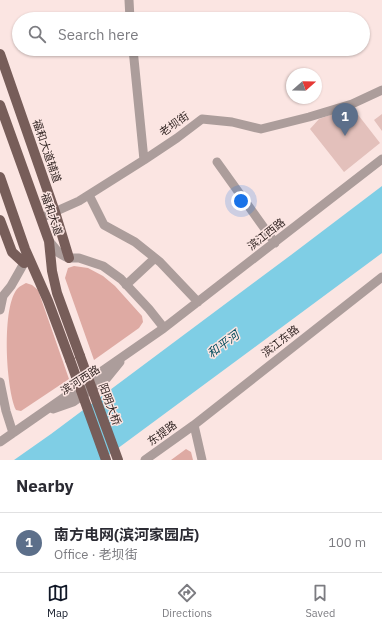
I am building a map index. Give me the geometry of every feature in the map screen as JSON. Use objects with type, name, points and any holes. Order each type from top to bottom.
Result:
[{"type":"main road","name":"福和大道辅道","points":[[0,54],[55,212],[69,258]]},
{"type":"main road","name":"福和大道","points":[[0,105],[49,241],[52,270],[57,293],[80,356]]},
{"type":"main road","points":[[0,177],[25,249]]},
{"type":"main road","points":[[0,220],[12,252],[24,264]]},
{"type":"main road","name":"阳明大桥","points":[[25,249],[48,301],[106,460]]},
{"type":"main road","name":"阳明大桥","points":[[80,356],[118,460]]},
{"type":"street","points":[[129,0],[130,12]]},
{"type":"street","points":[[134,56],[144,160]]},
{"type":"street","name":"老坝街","points":[[41,218],[89,195],[177,138],[202,119],[232,122],[261,129],[352,104],[382,90]]},
{"type":"street","name":"滨江西路","points":[[164,328],[382,159]]},
{"type":"street","points":[[217,162],[275,243]]},
{"type":"street","points":[[89,195],[104,225],[135,242],[160,262],[198,302]]},
{"type":"street","points":[[49,241],[59,253],[69,258],[79,258],[103,266],[121,279],[149,309],[164,328]]},
{"type":"street","points":[[0,305],[3,296],[11,286],[24,264],[25,249]]},
{"type":"street","points":[[126,285],[155,258]]},
{"type":"street","name":"滨江东路","points":[[194,425],[382,277]]},
{"type":"street","name":"滨河西路","points":[[0,442],[40,414],[73,402],[79,398],[107,378],[124,356],[164,328]]},
{"type":"street","points":[[0,382],[6,411],[13,432]]},
{"type":"street","points":[[194,425],[202,460]]},
{"type":"street","name":"东提路","points":[[145,460],[194,425]]},
{"type":"shaded area","points":[[74,266],[88,268],[103,276],[115,286],[142,316],[143,322],[139,328],[94,360],[65,278],[68,268]]},
{"type":"shaded area","points":[[26,283],[32,285],[38,290],[69,379],[21,411],[16,410],[10,384],[7,329],[9,311],[13,297],[18,288]]},
{"type":"shaded area","points":[[186,449],[191,452],[193,460],[171,460]]},
{"type":"water","name":"和平河","points":[[382,186],[382,253],[102,460],[14,460],[51,434]]},
{"type":"building","points":[[352,107],[380,143],[344,172],[310,129],[319,119]]},
{"type":"building","points":[[382,114],[382,131],[374,120]]},
{"type":"place","name":"南方电网(滨河家园店)","points":[[345,136]]}]
